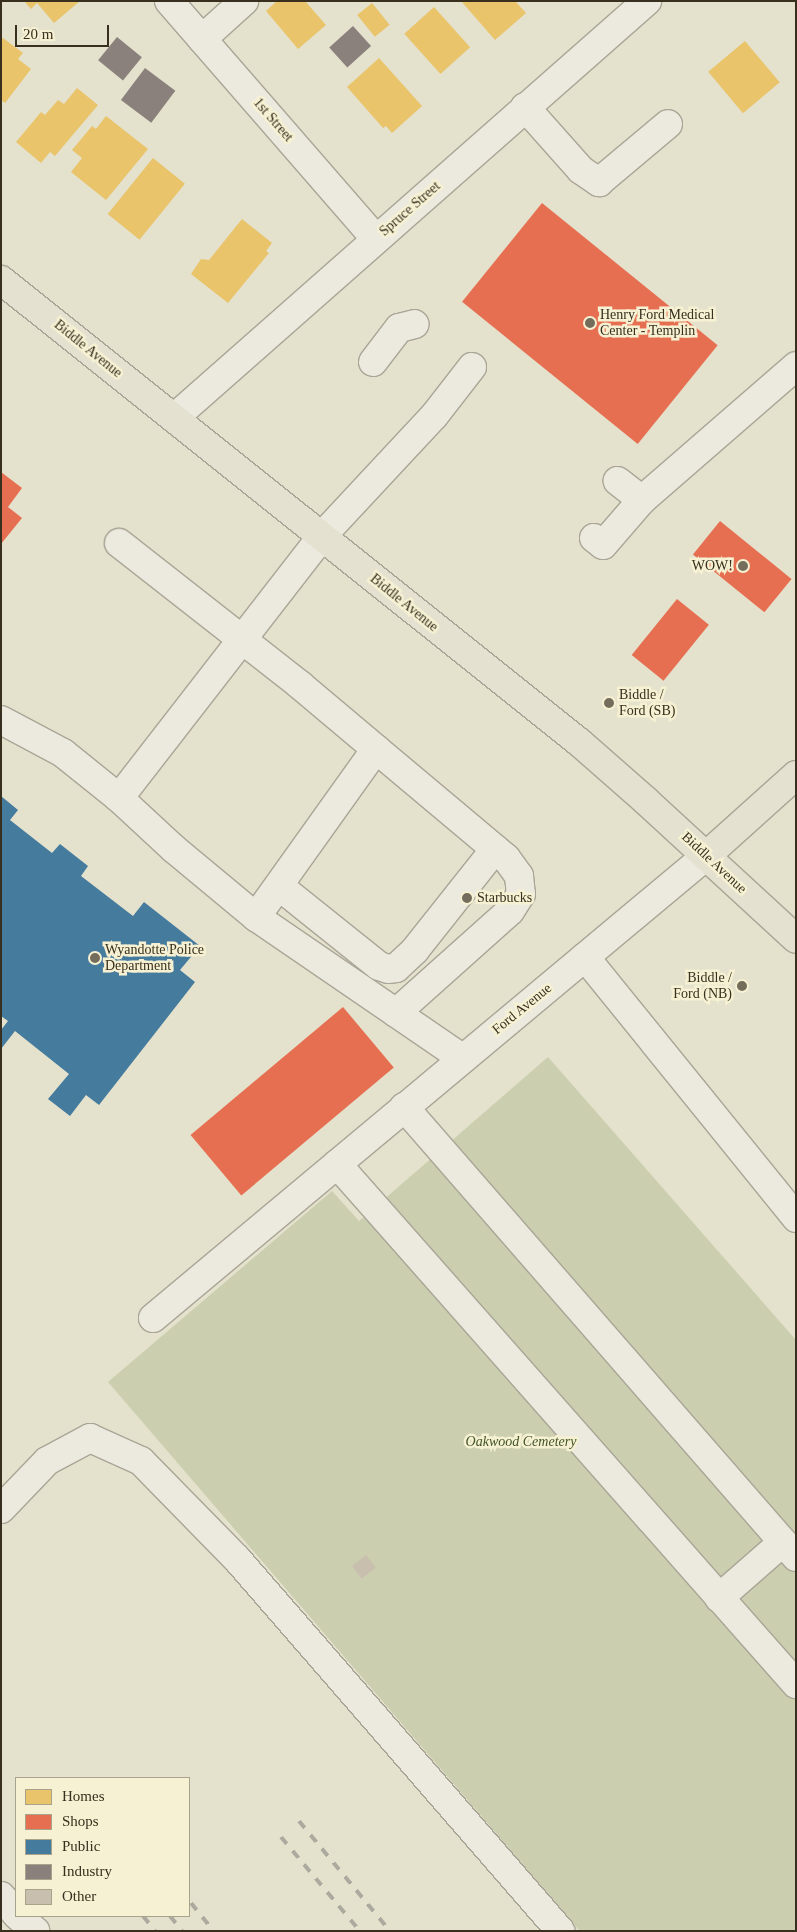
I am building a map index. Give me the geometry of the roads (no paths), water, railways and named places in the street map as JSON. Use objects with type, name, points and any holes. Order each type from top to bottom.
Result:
[{"type":"main road","name":"Biddle Avenue","points":[[1,280],[579,742],[796,939]]},
{"type":"main road","name":"Ford Avenue","points":[[706,856],[796,775]]},
{"type":"street","name":"1st Street","points":[[169,1],[376,239]]},
{"type":"street","points":[[202,39],[244,1]]},
{"type":"street","name":"Spruce Street","points":[[174,418],[647,1]]},
{"type":"street","points":[[526,107],[580,170],[599,182],[668,124]]},
{"type":"street","points":[[373,362],[399,328],[415,324]]},
{"type":"street","points":[[594,538],[603,545],[642,500],[796,366]]},
{"type":"street","points":[[119,798],[322,536],[434,416],[472,367]]},
{"type":"street","points":[[618,481],[642,500]]},
{"type":"street","points":[[119,543],[376,749],[506,858],[519,876],[520,894],[510,911],[396,1013]]},
{"type":"street","points":[[1,720],[63,753],[119,798],[174,849],[256,917],[462,1058]]},
{"type":"street","points":[[256,917],[376,749]]},
{"type":"street","points":[[279,886],[371,961],[388,969],[396,968],[415,950],[495,849]]},
{"type":"street","name":"Ford Avenue","points":[[153,1318],[706,856]]},
{"type":"street","points":[[586,957],[796,1218]]},
{"type":"street","points":[[404,1107],[789,1550],[720,1598]]},
{"type":"street","points":[[337,1164],[796,1684]]},
{"type":"street","points":[[1,1509],[47,1461],[90,1438],[140,1460],[237,1559],[560,1931]]},
{"type":"street","points":[[1,1896],[15,1913]]},
{"type":"street","points":[[19,1917],[35,1931]]},
{"type":"railway","points":[[299,1821],[390,1931]]},
{"type":"railway","points":[[281,1837],[360,1931]]},
{"type":"railway","points":[[191,1903],[214,1931]]},
{"type":"railway","points":[[144,1917],[155,1931]]},
{"type":"railway","points":[[171,1917],[182,1931]]},
{"type":"place","name":"Henry Ford Medical Center - Templin","points":[[590,323]]},
{"type":"place","name":"WOW!","points":[[743,566]]},
{"type":"place","name":"Biddle / Ford (SB)","points":[[609,703]]},
{"type":"place","name":"Starbucks","points":[[467,898]]},
{"type":"place","name":"Wyandotte Police Department","points":[[95,958]]},
{"type":"place","name":"Biddle / Ford (NB)","points":[[742,986]]},
{"type":"park label","name":"Oakwood Cemetery","points":[[521,1442]]}]
